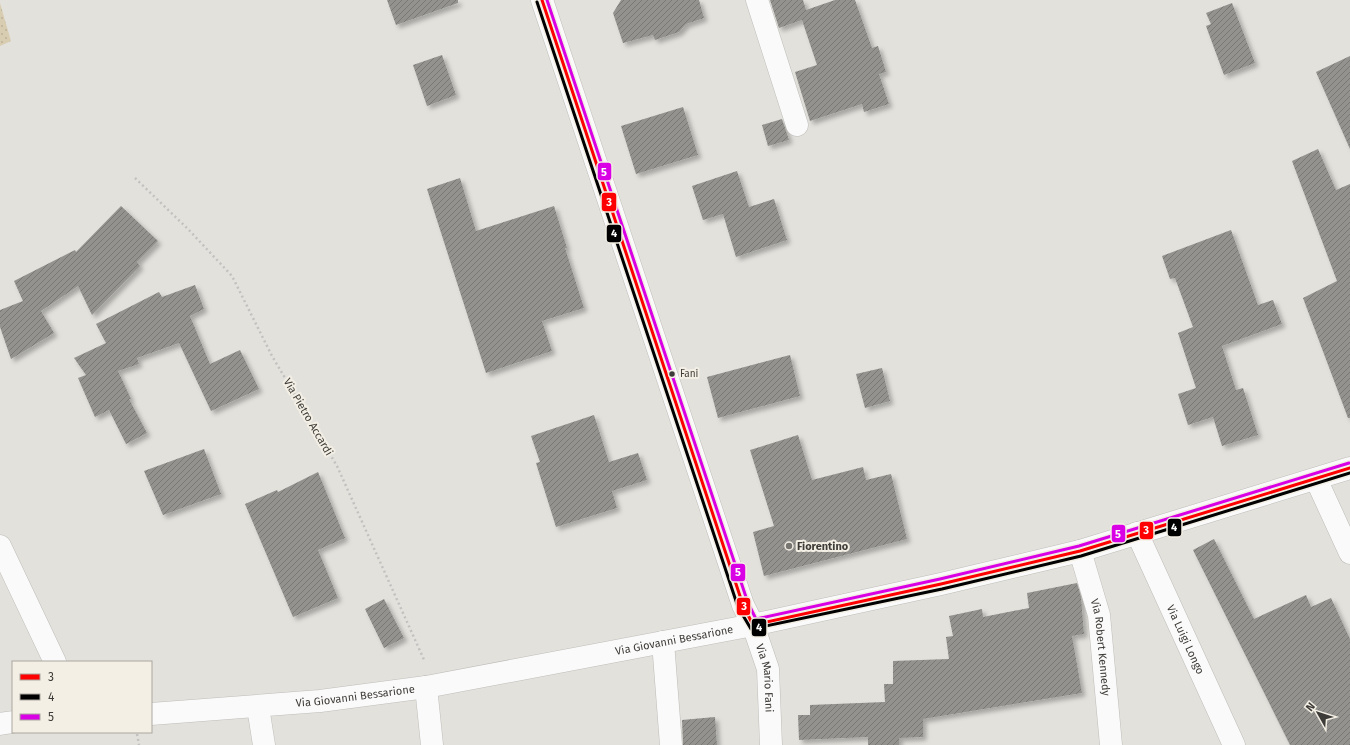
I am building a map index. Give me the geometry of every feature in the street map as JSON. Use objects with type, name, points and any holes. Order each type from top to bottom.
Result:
[{"type":"street","name":"Via Mario Fani","points":[[542,0],[743,605],[753,625],[768,669],[771,745]]},
{"type":"street","points":[[757,0],[797,125]]},
{"type":"street","name":"Via Giovanni Bessarione","points":[[152,714],[258,707],[432,686],[753,625],[933,586],[1080,551],[1350,468]]},
{"type":"street","points":[[1316,479],[1350,553]]},
{"type":"street","name":"Via Luigi Longo","points":[[1137,533],[1234,745]]},
{"type":"street","points":[[0,546],[55,661]]},
{"type":"street","name":"Via Robert Kennedy","points":[[1080,551],[1099,615],[1111,745]]},
{"type":"street","points":[[663,642],[672,745]]},
{"type":"street","points":[[432,686],[432,745]]},
{"type":"street","points":[[258,707],[264,745]]},
{"type":"street","points":[[0,724],[12,722]]},
{"type":"path","name":"Via Pietro Accardi","points":[[135,178],[188,229],[232,276],[272,356],[337,466],[424,661],[432,686]]},
{"type":"path","points":[[137,733],[139,745]]},
{"type":"shaded area","points":[[0,3],[11,41],[0,46]]},
{"type":"building","points":[[387,0],[458,0],[458,3],[396,25]]},
{"type":"building","points":[[621,0],[699,0],[704,18],[686,24],[679,32],[655,40],[653,35],[623,43],[613,13]]},
{"type":"building","points":[[770,0],[803,0],[806,10],[835,0],[855,0],[872,48],[878,46],[886,72],[879,74],[889,104],[864,112],[862,104],[810,121],[795,72],[817,65],[802,20],[779,28]]},
{"type":"building","points":[[1232,3],[1255,63],[1224,75],[1206,26],[1211,24],[1206,13]]},
{"type":"building","points":[[442,55],[456,95],[427,106],[413,65]]},
{"type":"building","points":[[1350,56],[1350,149],[1316,72]]},
{"type":"building","points":[[683,107],[698,155],[636,174],[621,126]]},
{"type":"building","points":[[782,119],[789,140],[768,146],[762,125]]},
{"type":"building","points":[[1318,149],[1336,190],[1350,184],[1350,418],[1348,418],[1303,298],[1337,281],[1292,161]]},
{"type":"building","points":[[737,171],[749,207],[774,199],[787,240],[736,257],[723,214],[703,220],[692,186]]},
{"type":"building","points":[[460,178],[476,231],[554,206],[567,248],[565,248],[584,308],[542,321],[552,351],[486,373],[427,189]]},
{"type":"building","points":[[121,206],[158,241],[137,262],[140,266],[92,315],[78,286],[41,311],[54,333],[11,359],[0,327],[0,310],[23,301],[14,281],[75,250],[76,252]]},
{"type":"building","points":[[1231,230],[1258,305],[1273,300],[1282,324],[1222,346],[1236,390],[1243,388],[1258,435],[1222,446],[1213,417],[1188,425],[1178,394],[1196,388],[1178,333],[1193,327],[1175,278],[1170,279],[1162,256]]},
{"type":"building","points":[[195,285],[204,309],[190,316],[210,364],[240,350],[259,389],[211,411],[179,343],[137,358],[139,364],[118,371],[131,399],[129,399],[147,433],[126,444],[109,410],[95,417],[78,378],[86,375],[74,358],[106,343],[96,324],[159,292],[162,297]]},
{"type":"building","points":[[790,355],[800,396],[718,418],[707,377]]},
{"type":"building","points":[[882,368],[890,401],[865,408],[856,374]]},
{"type":"building","points":[[594,415],[609,462],[638,453],[647,480],[612,491],[617,508],[556,527],[536,463],[540,462],[531,436]]},
{"type":"building","points":[[798,435],[812,480],[863,467],[866,480],[891,474],[907,539],[764,576],[753,532],[774,526],[750,450]]},
{"type":"building","points":[[204,449],[221,494],[163,515],[144,471]]},
{"type":"building","points":[[318,472],[345,538],[318,550],[338,598],[293,617],[245,504],[277,490],[278,492]]},
{"type":"building","points":[[1214,539],[1254,619],[1306,595],[1311,607],[1331,598],[1350,639],[1350,745],[1290,745],[1193,550]]},
{"type":"building","points":[[1077,583],[1081,597],[1084,634],[1072,636],[1082,693],[923,719],[923,737],[899,738],[899,745],[868,745],[868,737],[799,740],[798,715],[810,715],[810,705],[885,702],[884,684],[893,684],[893,661],[949,659],[946,637],[953,636],[949,616],[982,609],[983,617],[1029,608],[1027,593]]},
{"type":"building","points":[[384,599],[404,638],[384,648],[365,609]]},
{"type":"building","points":[[715,717],[717,745],[683,745],[682,720]]},
{"type":"transit line","name":"3","points":[[542,0],[743,605],[753,625],[941,584],[1080,551],[1350,468]]},
{"type":"transit line","name":"5","points":[[547,0],[748,603],[756,619],[940,579],[1079,546],[1349,463]]},
{"type":"transit line","name":"4","points":[[537,2],[738,607],[751,629],[942,589],[1081,556],[1350,473]]},
{"type":"place","name":"Fani","points":[[672,374]]},
{"type":"place","name":"Fiorentino","points":[[789,546]]}]
